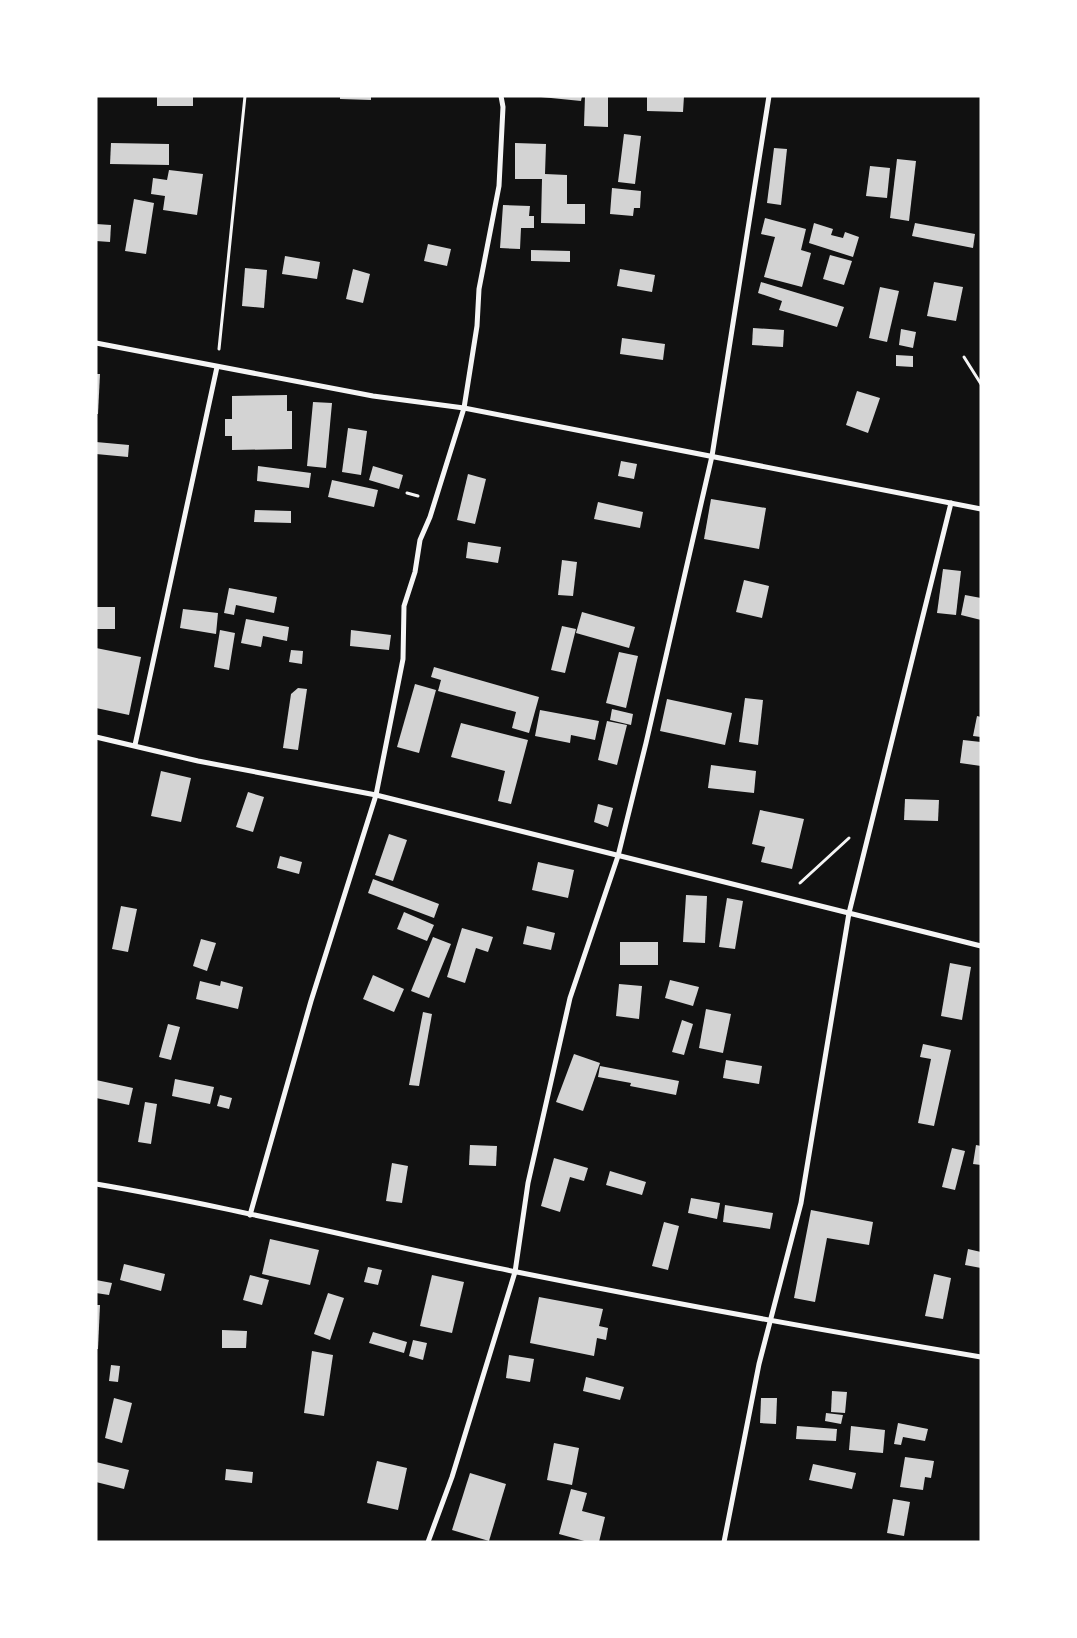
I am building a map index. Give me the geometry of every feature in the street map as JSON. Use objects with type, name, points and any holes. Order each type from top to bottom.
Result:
[{"type":"street","points":[[250,1215],[311,1001],[376,795],[403,659],[404,606],[415,572],[420,540],[430,517],[464,408],[477,326],[479,289],[499,186],[503,107],[501,96]]},
{"type":"street","points":[[428,1542],[452,1477],[515,1272],[528,1183],[570,998],[618,856],[712,456],[769,96]]},
{"type":"street","points":[[96,343],[373,396],[464,408],[981,509]]},
{"type":"street","points":[[135,745],[217,367]]},
{"type":"street","points":[[724,1542],[744,1432],[800,1203],[849,913],[951,503]]},
{"type":"street","points":[[96,737],[198,761],[376,795],[981,946]]},
{"type":"street","points":[[96,1184],[186,1199],[250,1215],[515,1272],[771,1322],[981,1357]]},
{"type":"path","points":[[217,367],[246,96]]},
{"type":"path","points":[[964,357],[981,384]]},
{"type":"path","points":[[785,897],[853,834]]},
{"type":"building","points":[[157,96],[193,96],[193,106],[157,106]]},
{"type":"building","points":[[340,96],[371,96],[371,100],[340,99]]},
{"type":"building","points":[[531,96],[582,96],[581,101]]},
{"type":"building","points":[[585,96],[608,96],[608,127],[584,126]]},
{"type":"building","points":[[647,96],[684,96],[683,112],[647,111]]},
{"type":"building","points":[[624,134],[641,136],[635,184],[618,182]]},
{"type":"building","points":[[111,143],[169,144],[169,165],[110,164]]},
{"type":"building","points":[[515,143],[546,144],[545,174],[567,175],[567,204],[585,204],[585,224],[541,223],[542,179],[515,179]]},
{"type":"building","points":[[774,148],[787,149],[781,205],[767,203]]},
{"type":"building","points":[[897,159],[916,161],[909,221],[890,218]]},
{"type":"building","points":[[870,166],[890,168],[887,198],[866,196]]},
{"type":"building","points":[[169,170],[203,174],[197,215],[163,210],[165,196],[151,194],[153,178],[167,180]]},
{"type":"building","points":[[612,188],[641,191],[640,208],[634,208],[633,216],[610,214]]},
{"type":"building","points":[[134,199],[154,203],[146,254],[125,251]]},
{"type":"building","points":[[503,205],[530,206],[529,216],[534,216],[534,228],[521,228],[520,249],[500,248]]},
{"type":"building","points":[[765,218],[806,229],[801,250],[811,253],[802,287],[764,277],[775,237],[761,234]]},
{"type":"building","points":[[814,223],[833,229],[831,235],[843,238],[845,232],[859,237],[853,257],[809,243]]},
{"type":"building","points":[[915,223],[975,234],[973,248],[912,236]]},
{"type":"building","points":[[96,224],[111,225],[110,242],[96,241]]},
{"type":"building","points":[[428,244],[451,249],[447,266],[424,261]]},
{"type":"building","points":[[531,250],[570,251],[570,262],[531,261]]},
{"type":"building","points":[[830,255],[852,261],[844,285],[823,279]]},
{"type":"building","points":[[285,256],[320,262],[317,279],[282,274]]},
{"type":"building","points":[[245,268],[267,270],[264,308],[242,306]]},
{"type":"building","points":[[353,269],[370,274],[363,303],[346,299]]},
{"type":"building","points":[[620,269],[655,275],[652,292],[617,286]]},
{"type":"building","points":[[761,282],[844,307],[837,327],[779,310],[782,301],[758,293]]},
{"type":"building","points":[[934,282],[963,287],[956,321],[927,316]]},
{"type":"building","points":[[880,287],[899,291],[887,342],[869,338]]},
{"type":"building","points":[[753,328],[784,330],[783,347],[752,345]]},
{"type":"building","points":[[901,329],[916,332],[913,348],[899,345]]},
{"type":"building","points":[[622,338],[665,344],[663,360],[620,354]]},
{"type":"building","points":[[896,355],[913,356],[913,367],[896,366]]},
{"type":"building","points":[[96,374],[100,374],[98,414],[96,414]]},
{"type":"building","points":[[857,391],[880,398],[868,433],[846,425]]},
{"type":"building","points":[[287,395],[287,411],[292,411],[292,449],[232,450],[232,436],[225,436],[225,419],[232,419],[232,396]]},
{"type":"building","points":[[313,402],[332,403],[326,468],[307,466]]},
{"type":"building","points":[[348,428],[367,431],[361,475],[342,472]]},
{"type":"building","points":[[96,442],[129,445],[128,457],[96,454]]},
{"type":"building","points":[[621,461],[637,464],[634,479],[618,476]]},
{"type":"building","points":[[258,466],[311,473],[309,488],[257,481]]},
{"type":"building","points":[[373,466],[403,475],[399,489],[369,480]]},
{"type":"building","points":[[468,474],[486,479],[475,524],[457,520]]},
{"type":"building","points":[[332,480],[378,490],[374,507],[328,497]]},
{"type":"building","points":[[711,499],[766,508],[759,549],[704,539]]},
{"type":"building","points":[[598,502],[643,512],[640,528],[594,519]]},
{"type":"building","points":[[255,510],[291,511],[291,523],[254,522]]},
{"type":"building","points":[[468,542],[501,547],[498,563],[466,558]]},
{"type":"building","points":[[562,560],[577,562],[573,596],[558,595]]},
{"type":"building","points":[[943,569],[961,571],[956,615],[937,613]]},
{"type":"building","points":[[744,580],[769,586],[762,618],[736,612]]},
{"type":"building","points":[[229,588],[277,597],[274,613],[236,605],[234,615],[224,613]]},
{"type":"building","points":[[965,595],[981,598],[981,620],[961,615]]},
{"type":"building","points":[[96,607],[115,607],[115,629],[96,629]]},
{"type":"building","points":[[183,609],[218,613],[216,634],[180,628]]},
{"type":"building","points":[[582,612],[635,627],[629,648],[576,633]]},
{"type":"building","points":[[246,619],[289,627],[287,641],[263,636],[261,647],[241,643]]},
{"type":"building","points":[[562,626],[576,629],[565,673],[551,670]]},
{"type":"building","points":[[220,630],[235,633],[229,670],[214,667]]},
{"type":"building","points":[[351,630],[391,635],[389,650],[350,646]]},
{"type":"building","points":[[96,648],[141,657],[129,715],[96,708]]},
{"type":"building","points":[[291,650],[303,651],[302,664],[289,662]]},
{"type":"building","points":[[619,652],[638,656],[626,708],[606,703]]},
{"type":"building","points":[[434,667],[539,697],[529,733],[512,728],[516,712],[438,691],[441,680],[431,677]]},
{"type":"building","points":[[415,684],[436,690],[419,753],[397,747]]},
{"type":"building","points":[[298,688],[307,689],[298,750],[283,748],[291,694]]},
{"type":"building","points":[[745,698],[763,700],[758,745],[739,742]]},
{"type":"building","points":[[667,699],[732,713],[725,745],[660,731]]},
{"type":"building","points":[[612,709],[633,714],[631,725],[610,720]]},
{"type":"building","points":[[540,710],[599,721],[595,740],[571,735],[570,743],[535,736]]},
{"type":"building","points":[[977,716],[981,717],[981,737],[973,736]]},
{"type":"building","points":[[607,721],[627,725],[617,765],[598,760]]},
{"type":"building","points":[[461,723],[528,740],[511,804],[498,801],[505,771],[451,757]]},
{"type":"building","points":[[963,740],[981,742],[981,766],[960,763]]},
{"type":"building","points":[[711,765],[756,771],[754,793],[708,788]]},
{"type":"building","points":[[161,771],[191,778],[181,822],[151,816]]},
{"type":"building","points":[[248,792],[264,797],[253,832],[236,827]]},
{"type":"building","points":[[905,799],[939,800],[938,821],[904,820]]},
{"type":"building","points":[[598,804],[613,808],[608,827],[594,822]]},
{"type":"building","points":[[760,810],[804,819],[792,869],[761,862],[765,847],[752,844]]},
{"type":"building","points":[[389,834],[407,840],[393,881],[375,875]]},
{"type":"building","points":[[280,856],[302,862],[299,874],[277,868]]},
{"type":"building","points":[[538,862],[574,870],[568,898],[532,890]]},
{"type":"building","points":[[373,879],[439,904],[434,918],[368,893]]},
{"type":"building","points":[[686,895],[707,896],[705,943],[683,942]]},
{"type":"building","points":[[727,898],[743,901],[735,949],[719,947]]},
{"type":"building","points":[[121,906],[137,909],[128,952],[112,949]]},
{"type":"building","points":[[404,912],[434,925],[427,941],[397,929]]},
{"type":"building","points":[[527,926],[555,933],[551,950],[523,944]]},
{"type":"building","points":[[462,928],[493,937],[488,952],[476,948],[465,983],[447,977]]},
{"type":"building","points":[[433,937],[451,944],[429,998],[411,991]]},
{"type":"building","points":[[201,939],[216,943],[207,971],[193,966]]},
{"type":"building","points":[[620,942],[658,942],[658,965],[620,965]]},
{"type":"building","points":[[950,963],[971,967],[962,1020],[941,1016]]},
{"type":"building","points":[[373,975],[404,989],[394,1012],[363,999]]},
{"type":"building","points":[[670,980],[699,987],[693,1006],[665,998]]},
{"type":"building","points":[[200,981],[220,986],[221,981],[243,987],[238,1009],[196,999]]},
{"type":"building","points":[[619,984],[642,986],[639,1019],[616,1016]]},
{"type":"building","points":[[706,1009],[731,1014],[723,1053],[699,1048]]},
{"type":"building","points":[[423,1012],[432,1014],[419,1086],[409,1085]]},
{"type":"building","points":[[682,1020],[693,1024],[684,1055],[672,1052]]},
{"type":"building","points":[[168,1024],[180,1027],[171,1060],[159,1057]]},
{"type":"building","points":[[923,1044],[951,1050],[934,1126],[918,1123],[931,1059],[920,1057]]},
{"type":"building","points":[[574,1054],[600,1063],[583,1111],[556,1102]]},
{"type":"building","points":[[726,1060],[762,1066],[759,1084],[723,1078]]},
{"type":"building","points":[[600,1066],[679,1081],[676,1095],[630,1086],[631,1083],[598,1077]]},
{"type":"building","points":[[175,1079],[214,1087],[210,1104],[172,1096]]},
{"type":"building","points":[[96,1080],[133,1088],[129,1105],[96,1098]]},
{"type":"building","points":[[220,1095],[232,1098],[229,1109],[217,1106]]},
{"type":"building","points":[[145,1102],[157,1104],[151,1144],[138,1142]]},
{"type":"building","points":[[470,1145],[497,1146],[496,1166],[469,1165]]},
{"type":"building","points":[[976,1145],[981,1146],[981,1165],[973,1164]]},
{"type":"building","points":[[952,1148],[965,1151],[955,1190],[942,1187]]},
{"type":"building","points":[[554,1158],[588,1168],[584,1181],[570,1177],[560,1212],[541,1206]]},
{"type":"building","points":[[392,1163],[408,1166],[402,1203],[386,1201]]},
{"type":"building","points":[[610,1171],[646,1182],[642,1195],[606,1185]]},
{"type":"building","points":[[691,1198],[720,1203],[717,1219],[688,1213]]},
{"type":"building","points":[[725,1205],[773,1213],[770,1229],[723,1222]]},
{"type":"building","points":[[811,1210],[873,1222],[869,1245],[827,1238],[815,1302],[794,1298]]},
{"type":"building","points":[[664,1222],[679,1226],[668,1270],[652,1266]]},
{"type":"building","points":[[270,1239],[319,1250],[310,1285],[262,1274]]},
{"type":"building","points":[[968,1249],[981,1252],[981,1268],[965,1265]]},
{"type":"building","points":[[124,1264],[165,1274],[161,1291],[120,1280]]},
{"type":"building","points":[[368,1267],[382,1270],[378,1285],[364,1282]]},
{"type":"building","points":[[934,1274],[951,1278],[943,1319],[925,1316]]},
{"type":"building","points":[[250,1275],[269,1280],[262,1305],[243,1300]]},
{"type":"building","points":[[432,1275],[464,1282],[452,1333],[420,1326]]},
{"type":"building","points":[[96,1280],[112,1283],[109,1295],[96,1293]]},
{"type":"building","points":[[328,1293],[344,1298],[330,1340],[314,1334]]},
{"type":"building","points":[[539,1297],[603,1309],[599,1326],[608,1328],[606,1340],[597,1338],[594,1356],[530,1343]]},
{"type":"building","points":[[96,1305],[100,1305],[98,1349],[96,1349]]},
{"type":"building","points":[[222,1330],[247,1331],[246,1348],[222,1348]]},
{"type":"building","points":[[373,1332],[407,1342],[404,1353],[369,1343]]},
{"type":"building","points":[[413,1340],[427,1343],[423,1360],[409,1356]]},
{"type":"building","points":[[312,1351],[333,1355],[324,1416],[304,1413]]},
{"type":"building","points":[[509,1355],[534,1359],[530,1382],[506,1378]]},
{"type":"building","points":[[111,1365],[120,1366],[118,1382],[109,1381]]},
{"type":"building","points":[[586,1377],[624,1387],[620,1400],[583,1391]]},
{"type":"building","points":[[832,1391],[847,1392],[845,1413],[831,1412]]},
{"type":"building","points":[[114,1398],[132,1403],[122,1443],[105,1438]]},
{"type":"building","points":[[761,1398],[777,1398],[776,1424],[760,1423]]},
{"type":"building","points":[[826,1413],[843,1415],[841,1424],[825,1421]]},
{"type":"building","points":[[898,1423],[928,1429],[925,1441],[903,1437],[901,1445],[894,1444]]},
{"type":"building","points":[[797,1426],[837,1429],[836,1441],[796,1439]]},
{"type":"building","points":[[851,1426],[885,1430],[883,1453],[849,1450]]},
{"type":"building","points":[[554,1443],[579,1448],[572,1485],[547,1480]]},
{"type":"building","points":[[905,1457],[934,1461],[931,1478],[925,1477],[923,1490],[900,1487]]},
{"type":"building","points":[[377,1461],[407,1468],[398,1510],[367,1503]]},
{"type":"building","points":[[96,1462],[129,1470],[124,1489],[96,1482]]},
{"type":"building","points":[[813,1464],[856,1473],[852,1489],[809,1480]]},
{"type":"building","points":[[226,1469],[253,1472],[252,1483],[225,1480]]},
{"type":"building","points":[[470,1473],[506,1484],[489,1541],[452,1530]]},
{"type":"building","points":[[571,1489],[587,1493],[582,1511],[605,1517],[599,1542],[588,1542],[559,1534]]},
{"type":"building","points":[[893,1499],[910,1502],[904,1536],[887,1533]]}]
